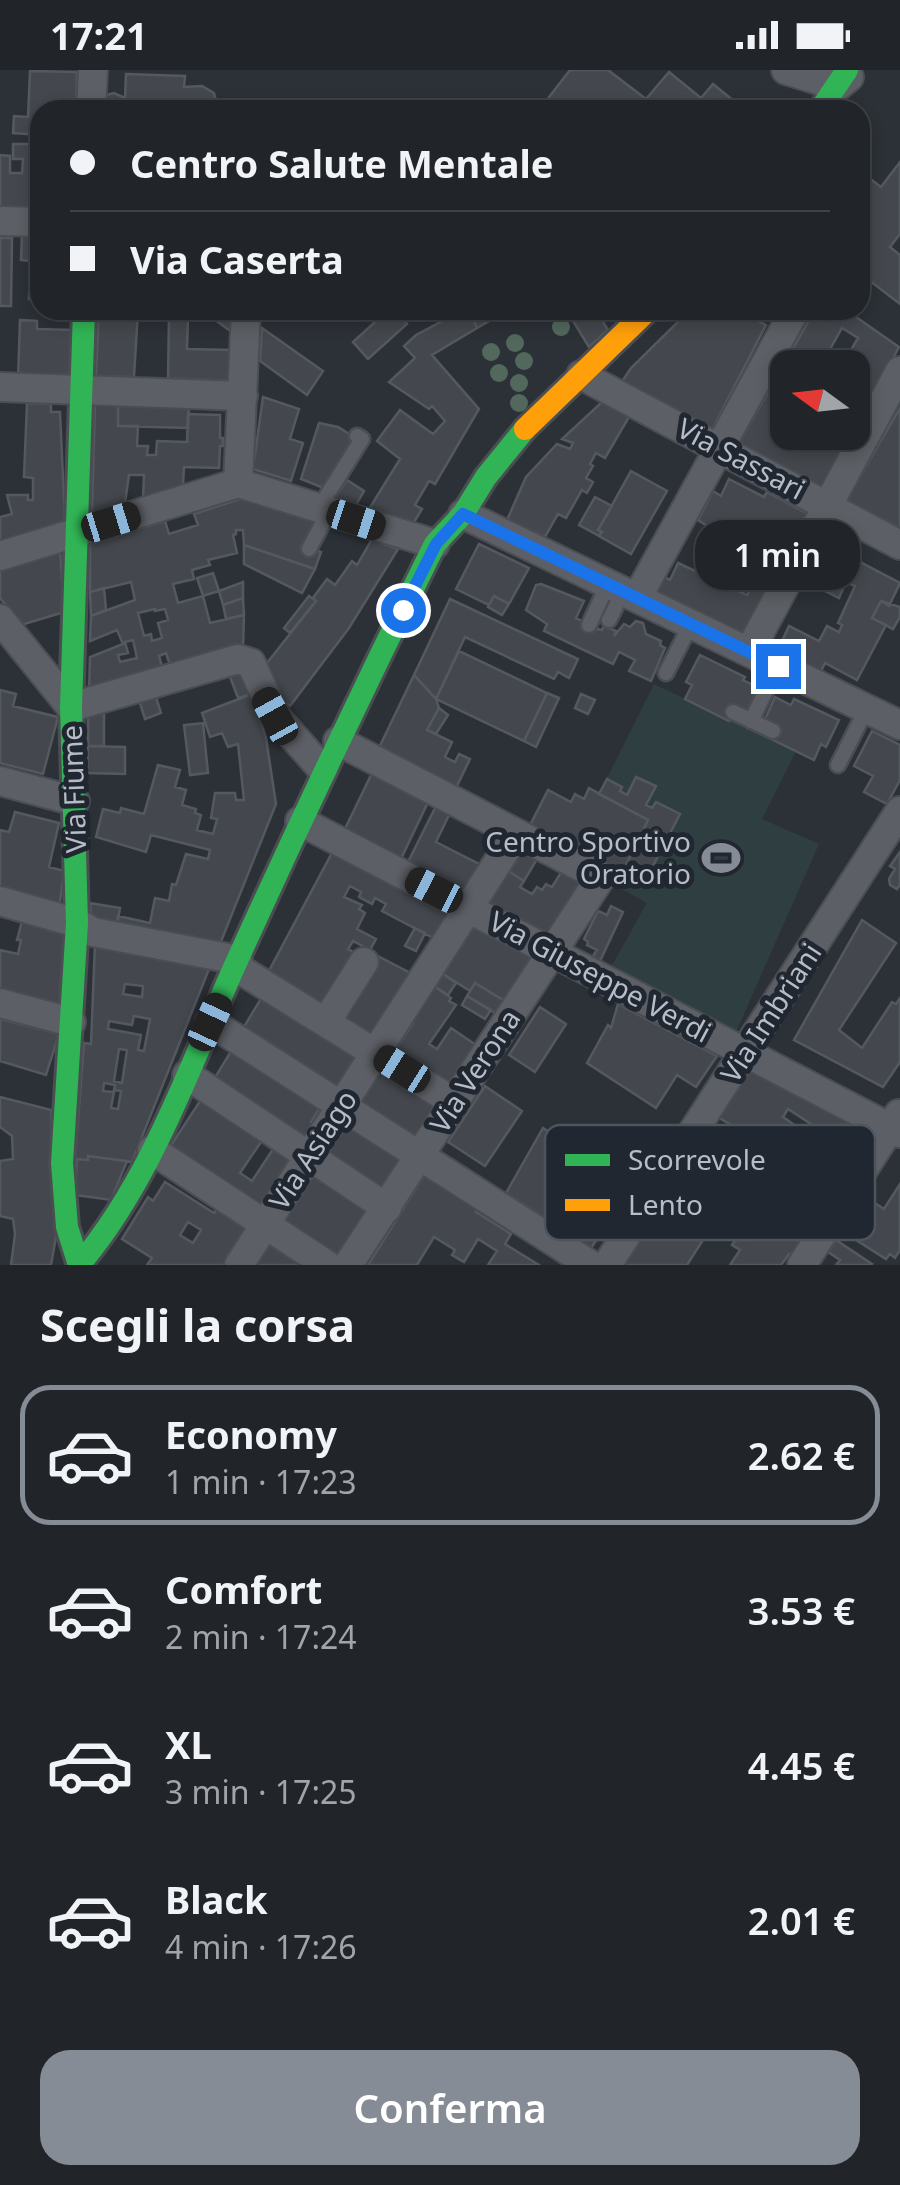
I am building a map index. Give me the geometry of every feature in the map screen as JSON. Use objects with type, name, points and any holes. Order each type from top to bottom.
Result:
[{"type":"street","points":[[92,100],[93,70]]},
{"type":"street","points":[[786,70],[848,75]]},
{"type":"street","points":[[828,100],[848,75]]},
{"type":"street","points":[[0,221],[30,222]]},
{"type":"street","name":"Via Fiume","points":[[79,1265],[67,1227],[62,1163],[78,923],[71,707],[84,320]]},
{"type":"street","points":[[238,483],[246,320]]},
{"type":"street","points":[[79,1265],[105,1234],[152,1150],[300,821],[436,544],[463,514],[518,435],[638,320]]},
{"type":"street","points":[[623,591],[718,446],[789,320]]},
{"type":"street","points":[[750,652],[900,371]]},
{"type":"street","name":"Via Sassari","points":[[582,375],[900,545]]},
{"type":"street","points":[[0,387],[242,396]]},
{"type":"street","points":[[0,556],[238,483],[436,544]]},
{"type":"street","points":[[463,514],[900,725]]},
{"type":"street","points":[[0,619],[71,707],[238,659],[246,660],[251,663],[275,716],[324,770]]},
{"type":"street","points":[[338,741],[516,834]]},
{"type":"street","points":[[0,781],[74,800]]},
{"type":"street","name":"Via Imbriani","points":[[698,1125],[900,811]]},
{"type":"street","name":"Via Giuseppe Verdi","points":[[300,821],[746,1052],[897,1124]]},
{"type":"street","name":"Via Verona","points":[[348,1265],[601,878],[516,834]]},
{"type":"street","name":"Via Asiago","points":[[239,1265],[516,834]]},
{"type":"street","points":[[0,901],[78,923],[93,932],[237,964],[454,1102]]},
{"type":"street","points":[[326,1022],[364,962]]},
{"type":"street","points":[[0,1004],[71,1022]]},
{"type":"street","points":[[210,1022],[545,1236]]},
{"type":"street","points":[[186,1075],[388,1208]]},
{"type":"street","points":[[875,1157],[897,1124]]},
{"type":"street","points":[[152,1150],[327,1265]]},
{"type":"street","points":[[552,1240],[592,1265]]},
{"type":"street","name":"Via Imbriani","points":[[607,1265],[623,1240]]},
{"type":"street","points":[[802,1265],[819,1240]]},
{"type":"lane","points":[[309,548],[324,510],[362,439],[357,436]]},
{"type":"lane","points":[[608,620],[623,591]]},
{"type":"lane","points":[[588,625],[623,591]]},
{"type":"lane","points":[[666,673],[691,624]]},
{"type":"lane","points":[[751,721],[778,666]]},
{"type":"lane","points":[[838,765],[867,708]]},
{"type":"lane","points":[[733,712],[772,731]]},
{"type":"shaded area","name":"Centro Sportivo Oratorio","points":[[654,684],[796,751],[762,819],[819,844],[736,1032],[610,969],[647,903],[616,886],[647,820],[599,794]]},
{"type":"building","points":[[570,70],[608,70],[646,99],[669,72],[701,98],[713,84],[733,100],[547,100]]},
{"type":"building","points":[[30,71],[77,72],[76,100],[30,100],[30,134],[13,133],[14,116],[28,117]]},
{"type":"building","points":[[126,74],[185,76],[184,87],[202,86],[214,93],[216,100],[106,100],[106,95],[114,93],[125,98]]},
{"type":"building","points":[[13,144],[30,144],[30,209],[0,208],[0,155],[10,156],[10,173],[22,173],[23,159],[13,159]]},
{"type":"building","points":[[900,162],[900,234],[890,247],[900,255],[900,304],[870,281],[870,179],[881,187]]},
{"type":"building","points":[[22,234],[30,234],[30,261],[21,260]]},
{"type":"building","points":[[0,238],[12,238],[11,306],[0,306]]},
{"type":"building","points":[[20,320],[37,321],[37,329],[74,330],[73,380],[18,379]]},
{"type":"building","points":[[99,320],[137,320],[134,377],[96,376]]},
{"type":"building","points":[[169,320],[188,320],[187,349],[233,350],[233,381],[168,378]]},
{"type":"building","points":[[215,320],[234,322],[229,330]]},
{"type":"building","points":[[377,320],[404,320],[407,324],[368,359],[353,342]]},
{"type":"building","points":[[444,320],[473,320],[477,328],[432,355],[479,409],[435,484],[429,481],[415,505],[422,509],[413,524],[369,509],[400,459],[377,441],[400,410],[433,434],[445,421],[432,406],[429,409],[389,382],[415,358],[404,346]]},
{"type":"building","points":[[473,320],[491,320],[477,328]]},
{"type":"building","points":[[572,320],[602,320],[608,330],[589,347]]},
{"type":"building","points":[[680,320],[756,320],[766,325],[712,430],[621,383]]},
{"type":"building","points":[[809,320],[860,320],[899,347],[873,395],[870,350],[851,350],[858,338],[842,328],[830,350],[792,350]]},
{"type":"building","points":[[262,328],[323,371],[307,395],[260,361]]},
{"type":"building","points":[[770,388],[770,450],[844,450],[822,490],[737,446]]},
{"type":"building","points":[[263,397],[299,409],[290,439],[303,443],[291,481],[253,469]]},
{"type":"building","points":[[602,402],[629,417],[605,458],[596,453],[586,478],[593,482],[587,493],[582,490],[566,518],[558,514],[545,537],[507,520],[526,477],[557,444],[570,449],[573,443],[562,439]]},
{"type":"building","points":[[27,403],[51,404],[51,412],[60,412],[65,522],[0,542],[0,517],[12,514],[7,495],[28,495],[28,500],[33,500],[33,478],[24,477]]},
{"type":"building","points":[[95,403],[118,403],[118,426],[138,426],[137,446],[148,446],[147,455],[156,455],[157,441],[187,442],[188,414],[220,415],[223,446],[219,468],[184,467],[183,485],[143,498],[144,475],[129,475],[125,503],[92,513]]},
{"type":"building","points":[[118,403],[189,405],[188,428],[118,426]]},
{"type":"building","points":[[900,408],[900,532],[844,504]]},
{"type":"building","points":[[319,423],[338,427],[357,439],[326,489],[301,479]]},
{"type":"building","points":[[631,471],[667,491],[631,554],[599,536],[602,532],[598,530]]},
{"type":"building","points":[[729,479],[764,497],[767,492],[812,516],[745,640],[651,599],[663,576],[670,580],[678,563],[747,595],[760,569],[764,571],[770,557],[766,555],[769,540],[757,534],[744,560],[734,554],[738,546],[698,520],[713,491],[721,496]]},
{"type":"building","points":[[347,480],[364,491],[356,505],[334,499]]},
{"type":"building","points":[[595,497],[612,506],[598,530],[602,532],[599,536],[579,525]]},
{"type":"building","points":[[243,498],[319,520],[301,546],[321,552],[315,569],[244,545],[243,530],[236,530],[233,535],[237,553],[208,560],[210,565],[192,570],[194,579],[173,584],[178,603],[203,596],[210,623],[244,615],[243,649],[172,671],[166,653],[159,656],[164,673],[89,693],[90,657],[123,644],[117,630],[90,641],[91,616],[135,600],[131,582],[90,592],[90,544],[165,521],[169,534],[198,525],[194,514]],"holes":[[[165,609],[168,620],[158,623],[162,638],[152,641],[151,634],[144,636],[138,613]],[[133,640],[137,658],[120,662],[118,655],[128,653],[125,642]]]},
{"type":"building","points":[[372,539],[398,549],[349,628],[290,706],[271,692],[263,668],[316,601],[313,598],[327,579],[335,585],[352,561],[357,565]]},
{"type":"building","points":[[824,543],[900,583],[889,606],[881,601],[872,618],[886,625],[857,680],[825,663],[818,677],[775,656],[789,626],[819,641],[827,626],[839,632],[842,625],[838,623],[855,586],[846,582],[839,598],[815,586],[824,569],[813,564]]},
{"type":"building","points":[[479,544],[529,568],[509,604],[494,596],[489,605],[456,589]]},
{"type":"building","points":[[244,545],[315,569],[302,593],[244,564]]},
{"type":"building","points":[[60,550],[64,612],[21,625],[0,598],[0,569]]},
{"type":"building","points":[[213,573],[219,591],[203,596],[197,578]]},
{"type":"building","points":[[243,582],[243,598],[223,605],[219,591]]},
{"type":"building","points":[[536,585],[584,601],[576,618],[597,629],[604,626],[616,631],[614,636],[624,624],[630,627],[636,621],[643,623],[646,634],[661,641],[665,648],[651,681],[629,671],[635,660],[619,652],[613,664],[544,631],[547,624],[526,610]]},
{"type":"building","points":[[104,588],[106,610],[91,616],[90,592]]},
{"type":"building","points":[[309,596],[316,601],[290,633],[284,628]]},
{"type":"building","points":[[494,596],[509,604],[502,615],[488,607]]},
{"type":"building","points":[[243,598],[244,615],[226,619],[223,605]]},
{"type":"building","points":[[450,599],[578,659],[569,678],[558,672],[554,679],[465,637],[436,699],[414,675]]},
{"type":"building","points":[[881,601],[900,607],[900,617],[893,629],[872,618]]},
{"type":"building","points":[[459,651],[547,693],[524,741],[436,699]]},
{"type":"building","points":[[700,655],[759,688],[747,711],[736,706],[729,721],[685,699],[692,685],[686,682]]},
{"type":"building","points":[[243,670],[252,694],[238,698],[229,674]]},
{"type":"building","points":[[414,675],[436,699],[439,708],[427,730],[452,742],[445,757],[455,762],[459,754],[470,759],[455,790],[377,752]]},
{"type":"building","points":[[0,690],[16,694],[13,706],[58,717],[43,774],[0,763]]},
{"type":"building","points":[[547,693],[559,698],[536,747],[524,741]]},
{"type":"building","points":[[155,694],[161,713],[145,719],[139,700]]},
{"type":"building","points":[[252,694],[266,738],[276,804],[218,949],[116,930],[118,916],[150,923],[155,898],[169,901],[186,854],[208,859],[210,850],[151,835],[146,852],[96,837],[103,809],[120,813],[121,808],[144,814],[158,765],[180,770],[175,787],[186,790],[182,805],[201,815],[197,830],[213,834],[217,819],[211,818],[215,793],[235,793],[236,800],[244,800],[238,744],[228,747],[222,733],[210,737],[202,713]]},
{"type":"building","points":[[581,694],[595,700],[588,714],[575,708]]},
{"type":"building","points":[[775,697],[791,705],[794,699],[839,720],[826,747],[821,744],[814,760],[769,738],[775,725],[765,719]]},
{"type":"building","points":[[439,708],[448,715],[436,734],[427,730]]},
{"type":"building","points":[[104,711],[104,746],[88,746],[88,716]]},
{"type":"building","points":[[203,723],[208,773],[190,775],[184,725]]},
{"type":"building","points":[[872,731],[900,745],[900,780],[887,804],[864,792],[873,776],[854,766]]},
{"type":"building","points":[[88,746],[125,747],[125,774],[87,773]]},
{"type":"building","points":[[373,771],[430,798],[399,863],[342,835]]},
{"type":"building","points":[[636,777],[656,786],[646,805],[652,808],[656,802],[680,814],[644,883],[623,871],[648,820],[599,794],[607,779],[622,787],[620,791],[627,795]]},
{"type":"building","points":[[589,788],[648,820],[621,876],[528,829],[548,790],[571,802],[575,794],[584,799]]},
{"type":"building","points":[[436,806],[450,813],[436,842],[485,867],[468,895],[407,864]]},
{"type":"building","points":[[15,812],[59,823],[49,867],[64,871],[59,909],[0,893],[0,830],[9,832]]},
{"type":"building","points":[[519,848],[537,859],[524,881],[505,869]]},
{"type":"building","points":[[333,851],[458,914],[439,941],[382,911],[386,904],[375,898],[372,904],[359,897],[361,892],[350,886],[344,897],[362,905],[359,909],[365,913],[357,929],[376,939],[370,950],[353,941],[348,949],[359,955],[324,1013],[264,980]]},
{"type":"building","points":[[900,852],[897,889],[890,885],[895,869],[890,866]]},
{"type":"building","points":[[505,869],[524,881],[520,887],[532,894],[537,887],[552,887],[562,871],[586,883],[549,937],[484,903]]},
{"type":"building","points":[[90,903],[120,908],[116,930],[92,926]]},
{"type":"building","points":[[611,906],[623,912],[601,959],[596,961],[593,956],[597,950],[584,939],[598,911],[607,915]]},
{"type":"building","points":[[862,920],[896,943],[839,1030],[862,1048],[892,1002],[896,1004],[900,998],[900,1062],[883,1087],[794,1040]]},
{"type":"building","points":[[22,921],[68,932],[59,1010],[0,996],[0,950],[18,954]]},
{"type":"building","points":[[472,922],[539,955],[508,1003],[475,983],[470,991],[440,972]]},
{"type":"building","points":[[415,928],[425,933],[416,951],[405,946]]},
{"type":"building","points":[[95,943],[211,964],[132,1162],[88,1156],[88,1160],[75,1159],[84,1043],[91,1044]],"holes":[[[125,984],[143,986],[142,997],[123,994]],[[134,1016],[150,1019],[144,1051],[138,1050],[141,1035],[108,1029],[109,1021],[132,1025]],[[119,1049],[127,1050],[122,1083],[114,1081]],[[104,1083],[121,1091],[118,1109],[111,1108],[114,1092],[103,1091]]]},
{"type":"building","points":[[376,955],[416,976],[374,1044],[335,1020]]},
{"type":"building","points":[[440,972],[456,983],[448,995],[431,984]]},
{"type":"building","points":[[475,983],[508,1003],[500,1016],[467,996]]},
{"type":"building","points":[[431,984],[456,1005],[429,1044],[437,1049],[451,1028],[479,1047],[448,1093],[393,1053],[413,1023],[408,1019]]},
{"type":"building","points":[[467,996],[491,1010],[485,1019],[462,1005]]},
{"type":"building","points":[[262,997],[367,1059],[336,1093],[239,1035]]},
{"type":"building","points":[[618,1004],[717,1056],[696,1087],[677,1075],[656,1108],[587,1063],[608,1025],[611,1028]]},
{"type":"building","points":[[540,1007],[566,1024],[535,1072],[509,1055]]},
{"type":"building","points":[[0,1019],[59,1034],[46,1075],[0,1061]]},
{"type":"building","points":[[233,1048],[322,1104],[311,1122],[316,1126],[305,1144],[211,1084]]},
{"type":"building","points":[[375,1067],[440,1109],[417,1145],[350,1106]]},
{"type":"building","points":[[747,1067],[858,1125],[812,1125],[788,1109],[783,1117],[795,1125],[731,1125],[716,1116]]},
{"type":"building","points":[[485,1086],[522,1111],[485,1166],[448,1142]]},
{"type":"building","points":[[204,1095],[265,1136],[240,1173],[252,1181],[277,1143],[300,1159],[260,1213],[166,1153]]},
{"type":"building","points":[[0,1097],[51,1110],[56,1237],[51,1265],[11,1265],[15,1234],[13,1219],[0,1216],[0,1161],[13,1159],[12,1136],[0,1127]]},
{"type":"building","points":[[344,1117],[405,1158],[381,1194],[320,1153]]},
{"type":"building","points":[[543,1128],[545,1218],[506,1193]]},
{"type":"building","points":[[88,1156],[127,1161],[111,1200],[75,1195],[77,1159],[88,1160]]},
{"type":"building","points":[[313,1166],[375,1206],[336,1262],[276,1224]]},
{"type":"building","points":[[425,1174],[479,1208],[476,1212],[511,1234],[505,1244],[539,1265],[488,1265],[497,1251],[478,1239],[464,1262],[452,1255],[455,1250],[434,1237],[417,1265],[368,1265]]},
{"type":"building","points":[[165,1182],[214,1213],[220,1204],[254,1226],[229,1265],[147,1265],[152,1258],[122,1239],[148,1197],[153,1201]],"holes":[[[188,1222],[201,1230],[193,1243],[180,1235]]]},
{"type":"building","points":[[900,1184],[900,1250],[895,1258],[890,1254],[886,1259],[856,1240],[875,1240],[875,1203],[884,1209]]},
{"type":"building","points":[[269,1236],[312,1265],[250,1265]]},
{"type":"building","points":[[579,1240],[596,1240],[591,1248]]},
{"type":"building","points":[[640,1240],[703,1240],[687,1265],[624,1265]]},
{"type":"building","points":[[736,1240],[805,1240],[794,1257],[789,1254],[781,1265],[730,1265],[740,1250],[732,1245]]},
{"type":"building","points":[[836,1240],[872,1264],[836,1265],[840,1260],[828,1252]]},
{"type":"traffic: fast","points":[[827,100],[847,70]]},
{"type":"traffic: fast","points":[[79,1265],[67,1227],[62,1163],[77,923],[71,707],[84,320]]},
{"type":"traffic: fast","points":[[79,1265],[105,1232],[149,1159],[284,858],[435,544],[463,514],[486,477],[525,429]]},
{"type":"traffic: slow","points":[[525,429],[638,320]]},
{"type":"place","name":"Centro Sportivo Oratorio","points":[[721,858]]},
{"type":"route","points":[[403,610],[436,544],[463,514],[778,666]]}]
